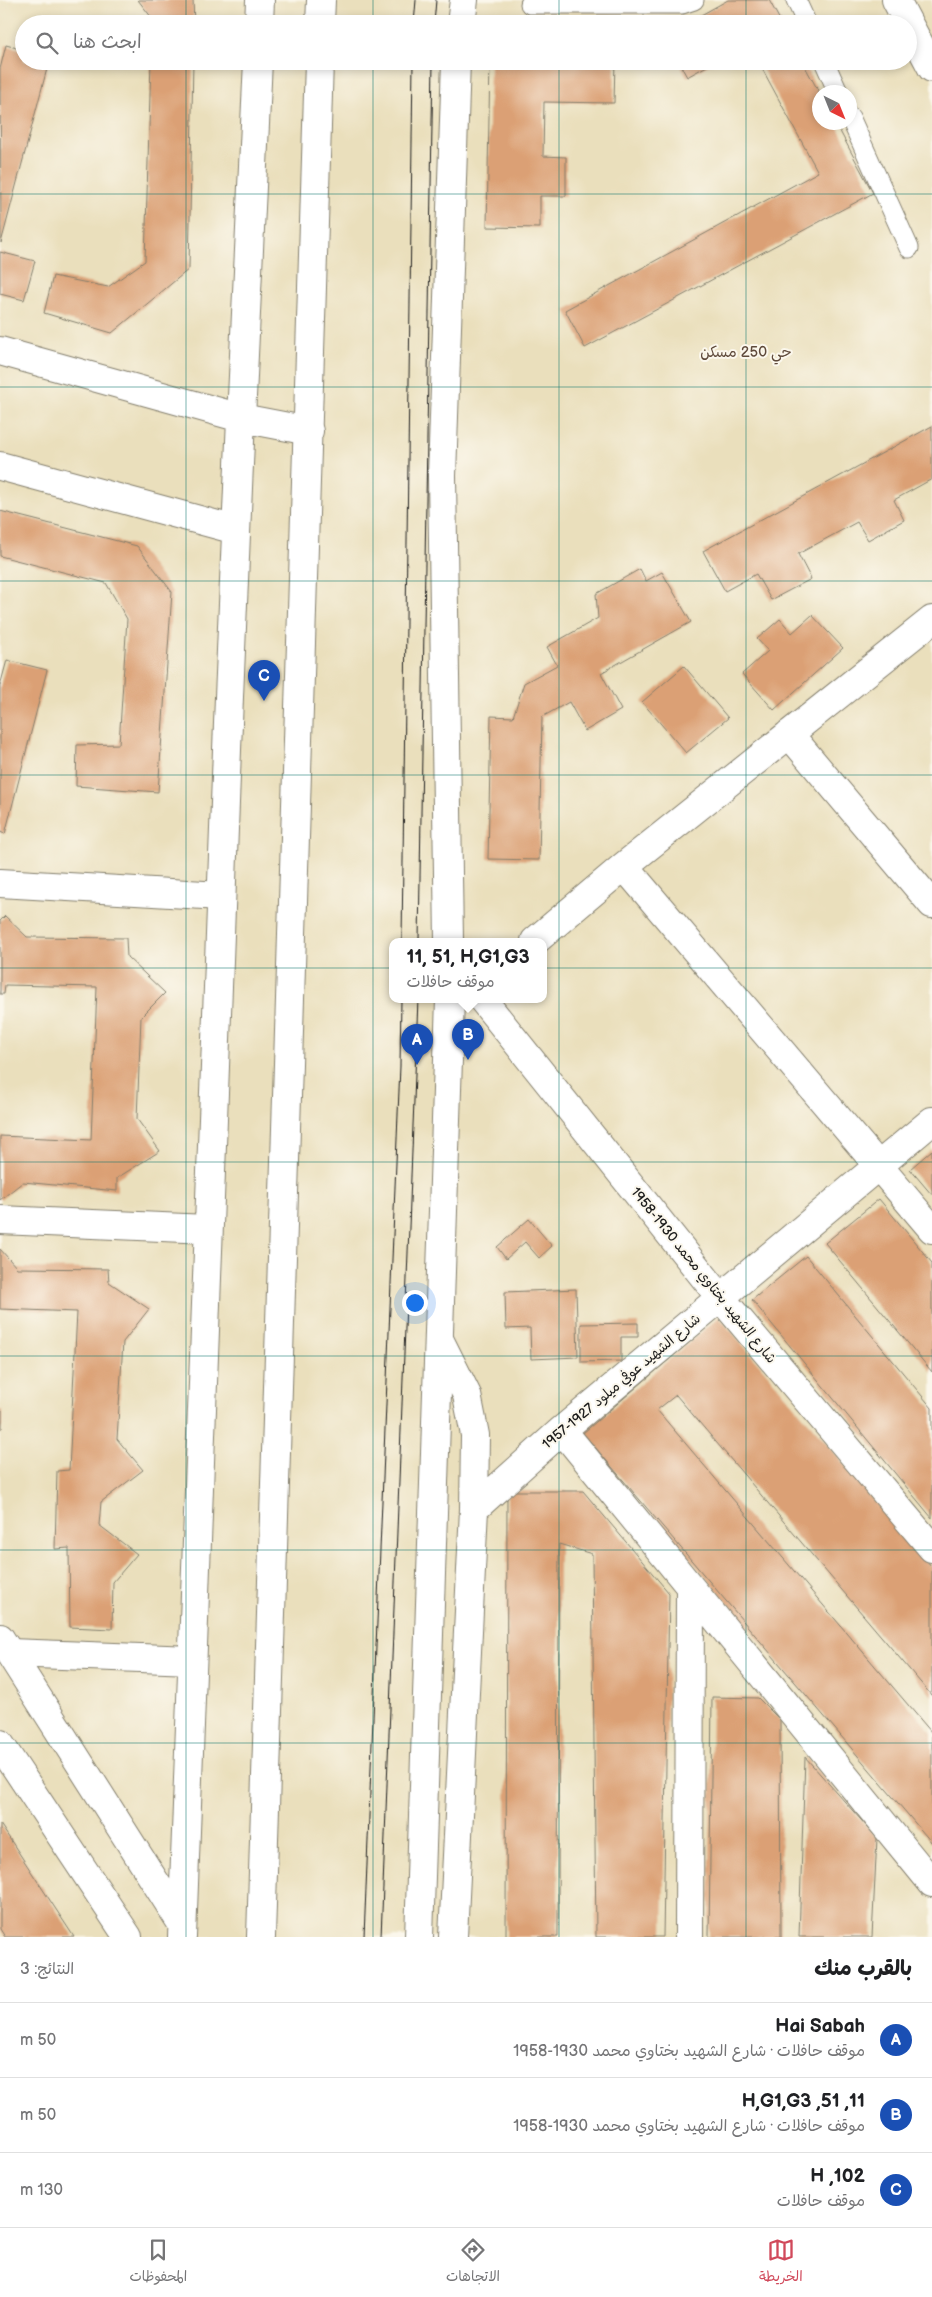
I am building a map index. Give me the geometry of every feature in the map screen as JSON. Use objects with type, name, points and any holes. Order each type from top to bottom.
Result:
[{"type":"street","points":[[259,15],[260,0]]},
{"type":"street","points":[[320,15],[321,0]]},
{"type":"street","points":[[462,15],[464,0]]},
{"type":"street","points":[[896,0],[904,15]]},
{"type":"street","points":[[917,40],[932,68]]},
{"type":"street","points":[[182,1930],[221,896],[258,70]]},
{"type":"street","points":[[261,1937],[319,70]]},
{"type":"street","points":[[449,938],[442,476],[456,70]]},
{"type":"street","points":[[0,351],[241,418],[309,431]]},
{"type":"street","points":[[0,466],[236,530]]},
{"type":"street","points":[[539,938],[624,866],[932,620]]},
{"type":"street","points":[[789,734],[932,904]]},
{"type":"street","points":[[624,866],[932,1229]]},
{"type":"street","points":[[0,883],[221,896]]},
{"type":"street","points":[[419,1937],[450,1009],[462,1003]]},
{"type":"street","name":"شارع الشهيد بختاوي محمد 1930-1958","points":[[485,1003],[720,1297],[932,1548]]},
{"type":"street","name":"شارع الشهيد عوفي ميلود 1927-1957","points":[[474,1508],[562,1430],[932,1121]]},
{"type":"street","points":[[0,1220],[208,1229]]},
{"type":"street","points":[[440,1341],[467,1395],[475,1435],[474,1508],[453,1937]]},
{"type":"street","points":[[562,1430],[932,1882]]},
{"type":"street","points":[[690,1587],[690,1937]]},
{"type":"street","points":[[5,1645],[192,1660]]},
{"type":"street","points":[[5,1645],[182,1930]]},
{"type":"street","points":[[0,1744],[128,1937]]},
{"type":"lane","points":[[530,4],[682,4],[694,0]]},
{"type":"lane","points":[[796,0],[803,15]]},
{"type":"lane","points":[[828,70],[835,85]]},
{"type":"lane","points":[[856,130],[909,248]]},
{"type":"building","points":[[138,0],[193,0],[194,15],[150,15]]},
{"type":"building","points":[[728,0],[769,0],[777,15],[701,15]]},
{"type":"building","points":[[6,45],[15,48],[15,70],[47,70],[1,243],[0,69]]},
{"type":"building","points":[[151,70],[193,70],[189,269],[112,333],[44,313],[53,276],[108,287],[145,261]]},
{"type":"building","points":[[490,70],[615,70],[614,103],[544,102],[543,156],[566,157],[566,196],[540,196],[540,228],[487,227]]},
{"type":"building","points":[[683,70],[700,70],[687,77]]},
{"type":"building","points":[[763,70],[807,70],[815,85],[812,85],[812,130],[839,130],[873,193],[585,348],[565,310],[818,172]]},
{"type":"building","points":[[0,252],[35,261],[24,300],[0,294]]},
{"type":"building","points":[[932,426],[932,479],[894,500],[904,520],[868,540],[857,522],[798,554],[811,579],[771,600],[756,574],[725,591],[703,551]]},
{"type":"building","points":[[0,511],[137,546],[172,592],[158,792],[76,786],[77,745],[119,744],[127,619],[106,583],[0,556]]},
{"type":"building","points":[[640,569],[646,581],[662,572],[691,622],[601,673],[621,710],[585,731],[569,702],[542,717],[539,860],[488,859],[491,716],[513,717],[524,683],[557,665],[547,647],[598,618],[596,594]]},
{"type":"building","points":[[812,615],[843,648],[774,710],[742,674],[768,651],[757,639],[780,619],[792,633]]},
{"type":"building","points":[[7,660],[47,670],[5,834],[0,832],[0,686]]},
{"type":"building","points":[[684,666],[728,718],[686,753],[642,702]]},
{"type":"building","points":[[5,916],[27,937],[126,938],[127,957],[165,993],[141,1017],[137,1119],[160,1151],[117,1178],[117,1191],[23,1182],[0,1200],[0,1136],[91,1140],[97,987],[5,985],[4,994],[0,994],[0,921]]},
{"type":"building","points":[[932,1150],[932,1195],[910,1169]]},
{"type":"building","points":[[879,1199],[932,1263],[932,1372],[825,1243]]},
{"type":"building","points":[[529,1219],[552,1246],[539,1258],[525,1242],[506,1259],[497,1247]]},
{"type":"building","points":[[0,1249],[17,1268],[108,1269],[109,1282],[149,1309],[123,1342],[117,1439],[143,1470],[101,1502],[99,1525],[137,1554],[113,1582],[112,1629],[70,1627],[69,1548],[55,1549],[57,1471],[69,1470],[77,1312],[0,1309]]},
{"type":"building","points":[[806,1256],[932,1408],[932,1518],[752,1300]]},
{"type":"building","points":[[576,1289],[578,1357],[531,1359],[530,1328],[506,1329],[505,1292]]},
{"type":"building","points":[[719,1317],[932,1567],[932,1696],[676,1395],[657,1410],[932,1733],[932,1843],[583,1433]]},
{"type":"building","points":[[638,1323],[638,1337],[621,1337],[621,1361],[581,1362],[581,1324]]},
{"type":"building","points":[[0,1410],[2,1410],[2,1428],[0,1428]]},
{"type":"building","points":[[507,1491],[583,1491],[669,1593],[663,1937],[596,1937],[592,1554],[559,1544],[558,1937],[506,1937]]},
{"type":"building","points":[[712,1697],[758,1698],[780,1720],[781,1937],[709,1937]]},
{"type":"building","points":[[805,1757],[877,1838],[872,1937],[799,1937]]},
{"type":"building","points":[[0,1824],[74,1937],[5,1937],[0,1929]]},
{"type":"tram line","points":[[415,15],[416,0]]},
{"type":"tram line","points":[[435,15],[436,0]]},
{"type":"tram line","points":[[402,938],[413,70]]},
{"type":"tram line","points":[[419,938],[433,70]]},
{"type":"tram line","points":[[364,1937],[400,1066],[401,1003]]},
{"type":"tram line","points":[[381,1937],[418,1003]]},
{"type":"place","name":"102, H","points":[[264,701]]},
{"type":"place","name":"11, 51, H,G1,G3","points":[[468,1060]]},
{"type":"place","name":"Hai Sabah","points":[[417,1065]]},
{"type":"district","name":"حي 250 مسكن","points":[[746,352]]}]
